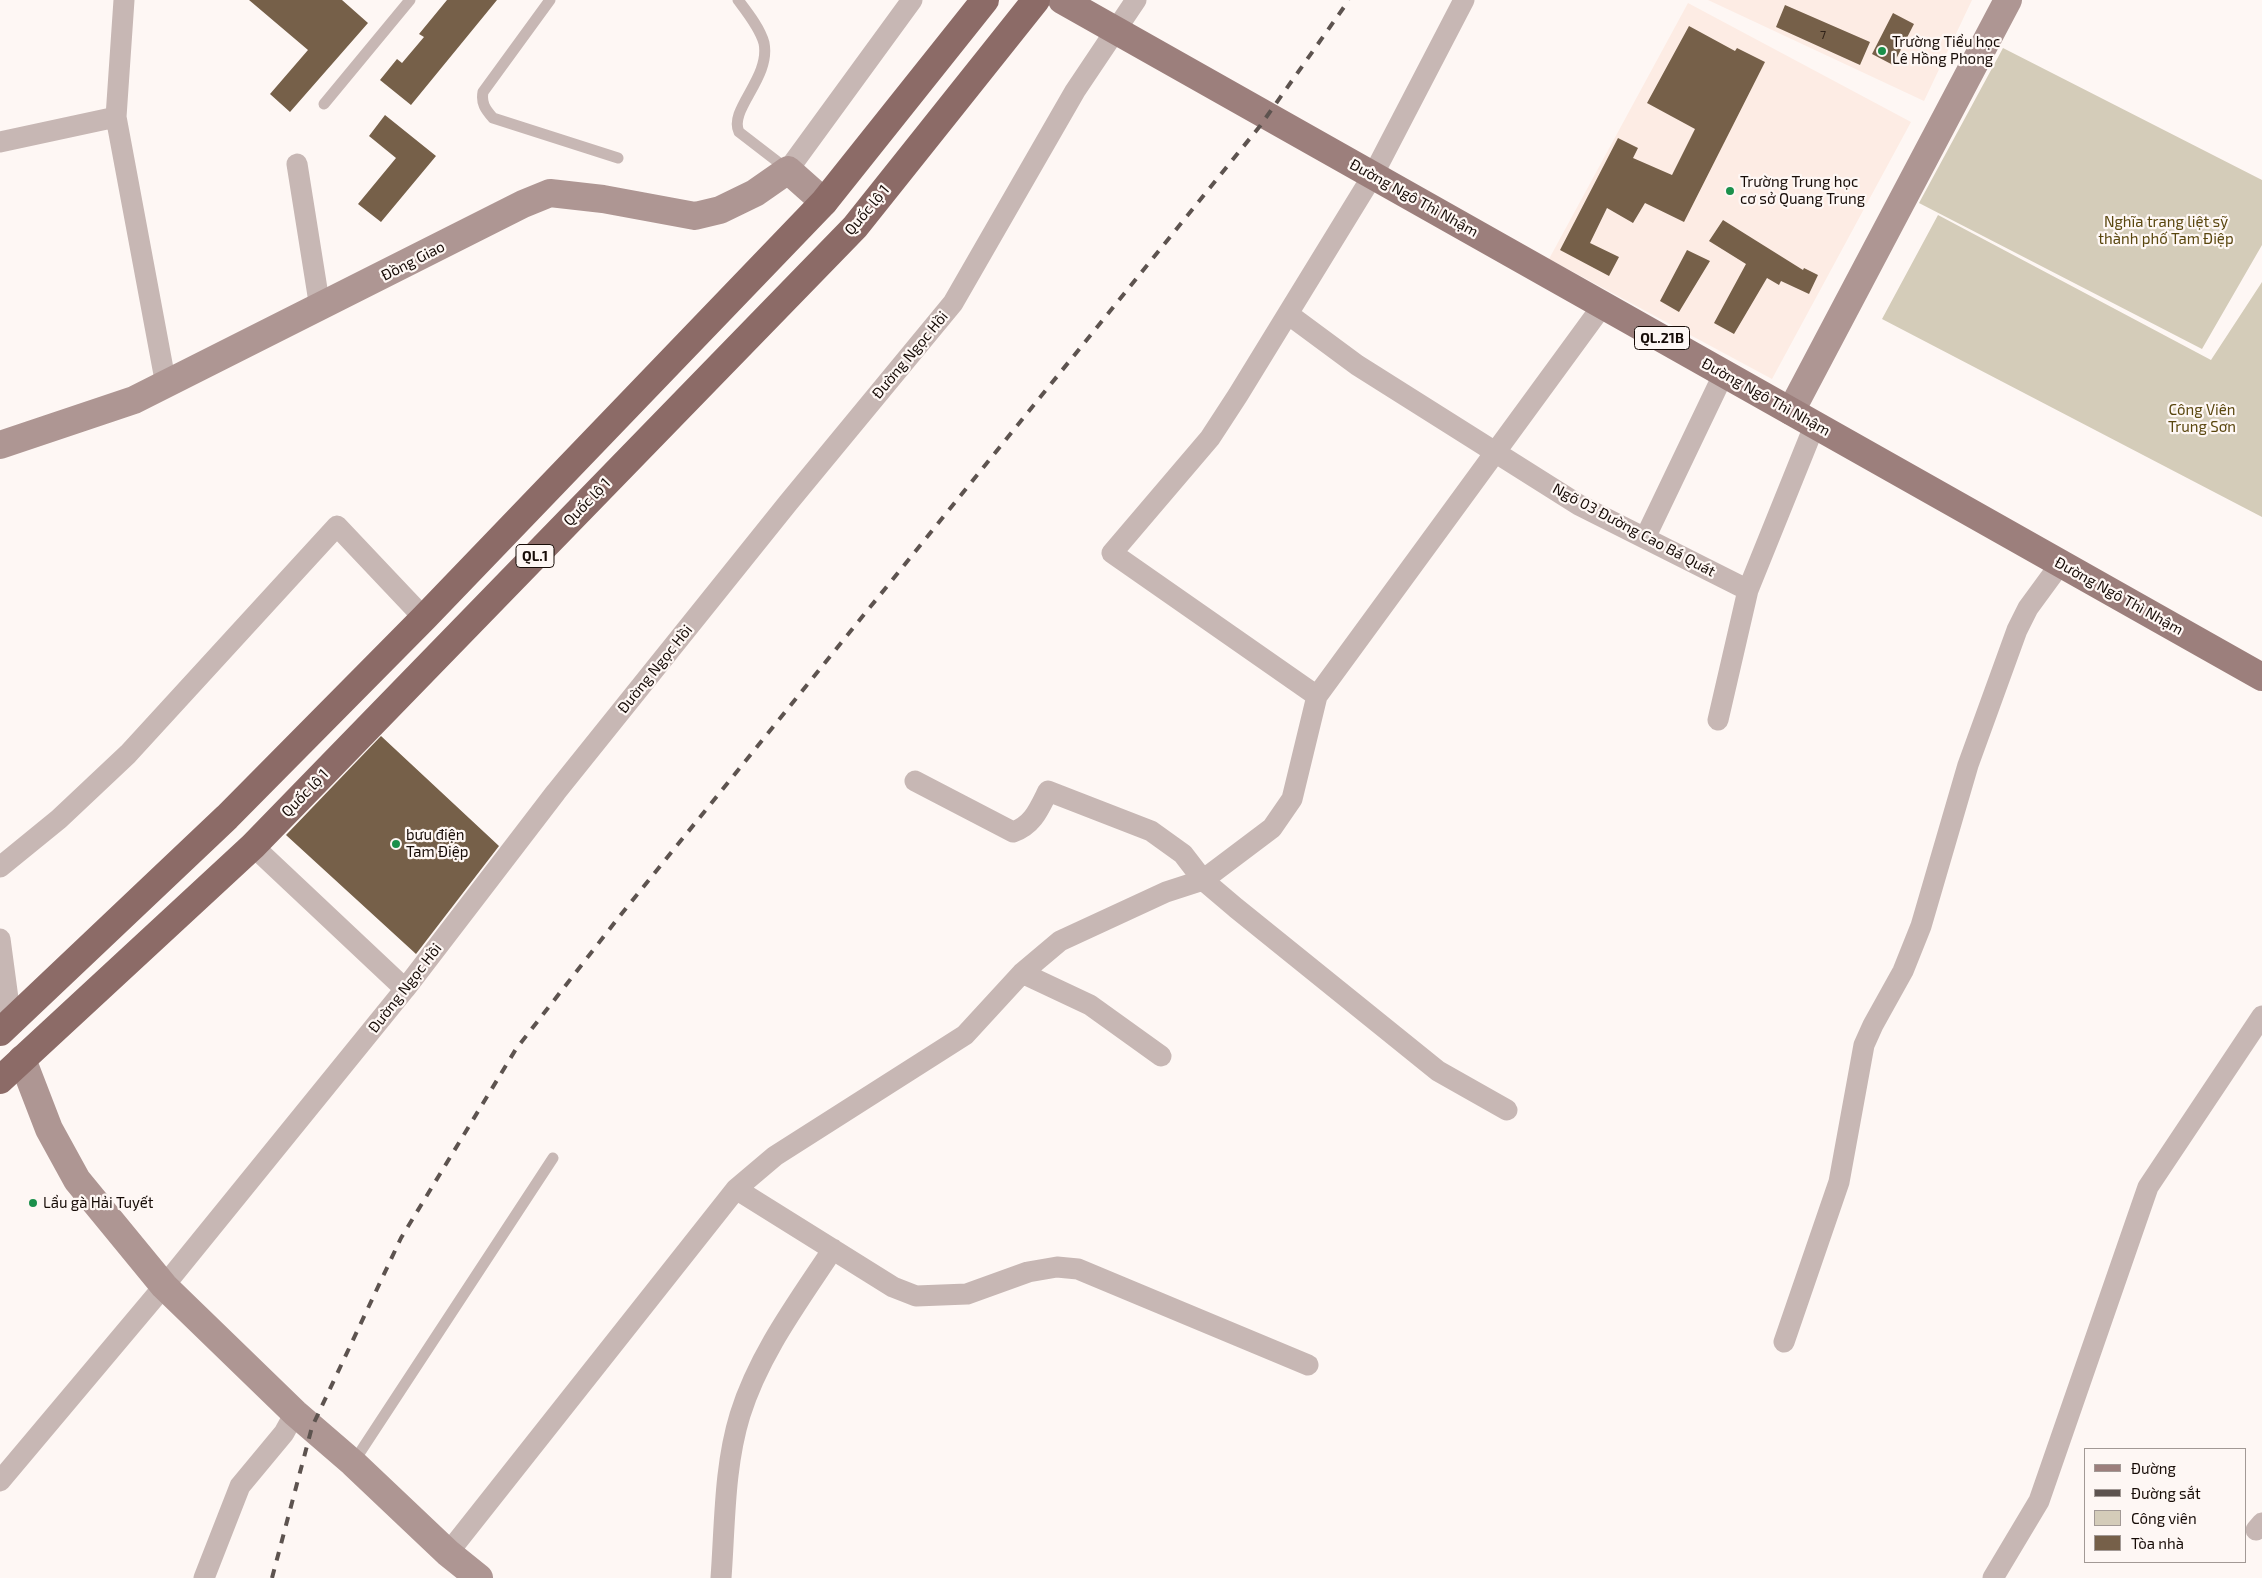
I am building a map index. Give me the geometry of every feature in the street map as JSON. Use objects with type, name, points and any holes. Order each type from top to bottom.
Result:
[{"type":"highway","name":"QL.1","points":[[6,1026],[227,817],[424,618],[824,202],[984,0]]},
{"type":"highway","name":"Quốc lộ 1","points":[[0,1080],[253,846],[855,227],[1036,0]]},
{"type":"highway","points":[[6,1026],[22,1059]]},
{"type":"main road","name":"Đường Ngô Thì Nhậm","points":[[1062,0],[2262,677]]},
{"type":"street","points":[[124,0],[116,117],[166,385]]},
{"type":"street","points":[[824,202],[788,170],[912,0]]},
{"type":"street","name":"Đường Ngọc Hồi","points":[[0,1481],[164,1286],[405,989],[556,792],[788,503],[953,303],[1075,92],[1136,0]]},
{"type":"street","points":[[1318,696],[1112,552],[1210,438],[1373,175],[1464,0]]},
{"type":"street","points":[[1791,411],[2008,0]]},
{"type":"street","points":[[0,142],[116,117]]},
{"type":"street","points":[[297,164],[320,308]]},
{"type":"street","name":"Đồng Giao","points":[[0,445],[134,400],[320,308],[523,204],[550,193],[603,199],[695,216],[720,210],[755,193],[788,170]]},
{"type":"street","points":[[448,1553],[736,1189],[775,1156],[964,1035],[1022,973],[1060,941],[1166,892],[1203,880],[1272,828],[1292,798],[1318,696],[1604,305]]},
{"type":"street","name":"Ngõ 03 Đường Cao Bá Quát","points":[[1288,314],[1357,365],[1580,505],[1748,590]]},
{"type":"street","points":[[1645,538],[1724,373]]},
{"type":"street","points":[[1718,720],[1748,590],[1815,424]]},
{"type":"street","points":[[0,867],[59,819],[128,754],[337,526],[424,618]]},
{"type":"street","points":[[1784,1342],[1839,1182],[1864,1045],[1903,971],[1921,926],[1968,765],[2018,630],[2028,608],[2061,563]]},
{"type":"street","points":[[915,781],[1013,832],[1025,828],[1033,820],[1048,791],[1150,831],[1183,854],[1203,880],[1438,1071],[1507,1110]]},
{"type":"street","points":[[253,846],[405,989]]},
{"type":"street","points":[[0,939],[6,1026]]},
{"type":"street","points":[[1022,973],[1090,1005],[1161,1056]]},
{"type":"street","points":[[1993,1578],[2039,1501],[2148,1187],[2261,1022]]},
{"type":"street","points":[[22,1059],[49,1129],[78,1180],[164,1286],[295,1413],[353,1463],[448,1553],[479,1578]]},
{"type":"street","points":[[736,1189],[893,1287],[916,1296],[966,1294],[1028,1272],[1057,1267],[1078,1269],[1308,1364]]},
{"type":"street","points":[[721,1578],[730,1460],[740,1416],[759,1366],[833,1249]]},
{"type":"street","points":[[204,1578],[240,1486],[284,1433],[295,1413]]},
{"type":"lane","points":[[324,104],[410,0]]},
{"type":"lane","points":[[550,0],[483,92],[481,100],[493,118],[618,158]]},
{"type":"lane","points":[[738,0],[751,17],[764,42],[764,62],[755,86],[736,119],[736,126],[739,132],[788,170]]},
{"type":"lane","points":[[353,1463],[553,1158]]},
{"type":"shaded area","name":"Trường Tiểu học Lê Hồng Phong","points":[[1708,0],[1972,0],[1924,101]]},
{"type":"shaded area","name":"Trường Trung học cơ sở Quang Trung","points":[[1688,3],[1911,122],[1772,379],[1549,259]]},
{"type":"green space","name":"Nghĩa trang liệt sỹ thành phố Tam Điệp","points":[[2003,48],[2262,180],[2262,245],[2202,349],[1919,203]]},
{"type":"green space","name":"Công Viên Trung Sơn","points":[[1938,215],[2211,360],[2262,282],[2262,517],[1882,319]]},
{"type":"building","points":[[249,0],[342,0],[368,23],[290,112],[270,94],[308,50]]},
{"type":"building","points":[[447,0],[497,0],[411,105],[380,80],[397,59],[402,63],[424,37],[419,34]]},
{"type":"building","name":"Trường Tiểu học Lê Hồng Phong","points":[[1785,5],[1870,42],[1860,65],[1776,27]]},
{"type":"building","points":[[1893,13],[1914,24],[1893,65],[1872,54]]},
{"type":"building","points":[[1689,26],[1735,51],[1737,48],[1765,62],[1684,222],[1645,203],[1633,223],[1607,208],[1590,243],[1619,257],[1609,276],[1560,250],[1618,138],[1638,148],[1633,158],[1672,175],[1695,129],[1647,103]]},
{"type":"building","points":[[385,115],[436,156],[381,222],[358,204],[396,158],[369,136]]},
{"type":"building","points":[[1723,220],[1803,270],[1804,268],[1818,275],[1809,294],[1781,281],[1779,285],[1767,278],[1734,334],[1714,323],[1746,264],[1709,241]]},
{"type":"building","points":[[1687,250],[1710,261],[1679,312],[1660,301]]},
{"type":"building","name":"bưu điện Tam Điệp","points":[[381,736],[499,846],[416,954],[286,835]]},
{"type":"railway","points":[[272,1578],[312,1427],[401,1238],[516,1049],[619,917],[1260,126],[1349,0]]},
{"type":"place","name":"Trường Tiểu học Lê Hồng Phong","points":[[1882,51]]},
{"type":"place","name":"Trường Trung học cơ sở Quang Trung","points":[[1730,191]]},
{"type":"place","name":"bưu điện Tam Điệp","points":[[396,844]]},
{"type":"place","name":"Lẩu gà Hải Tuyết","points":[[33,1203]]}]
